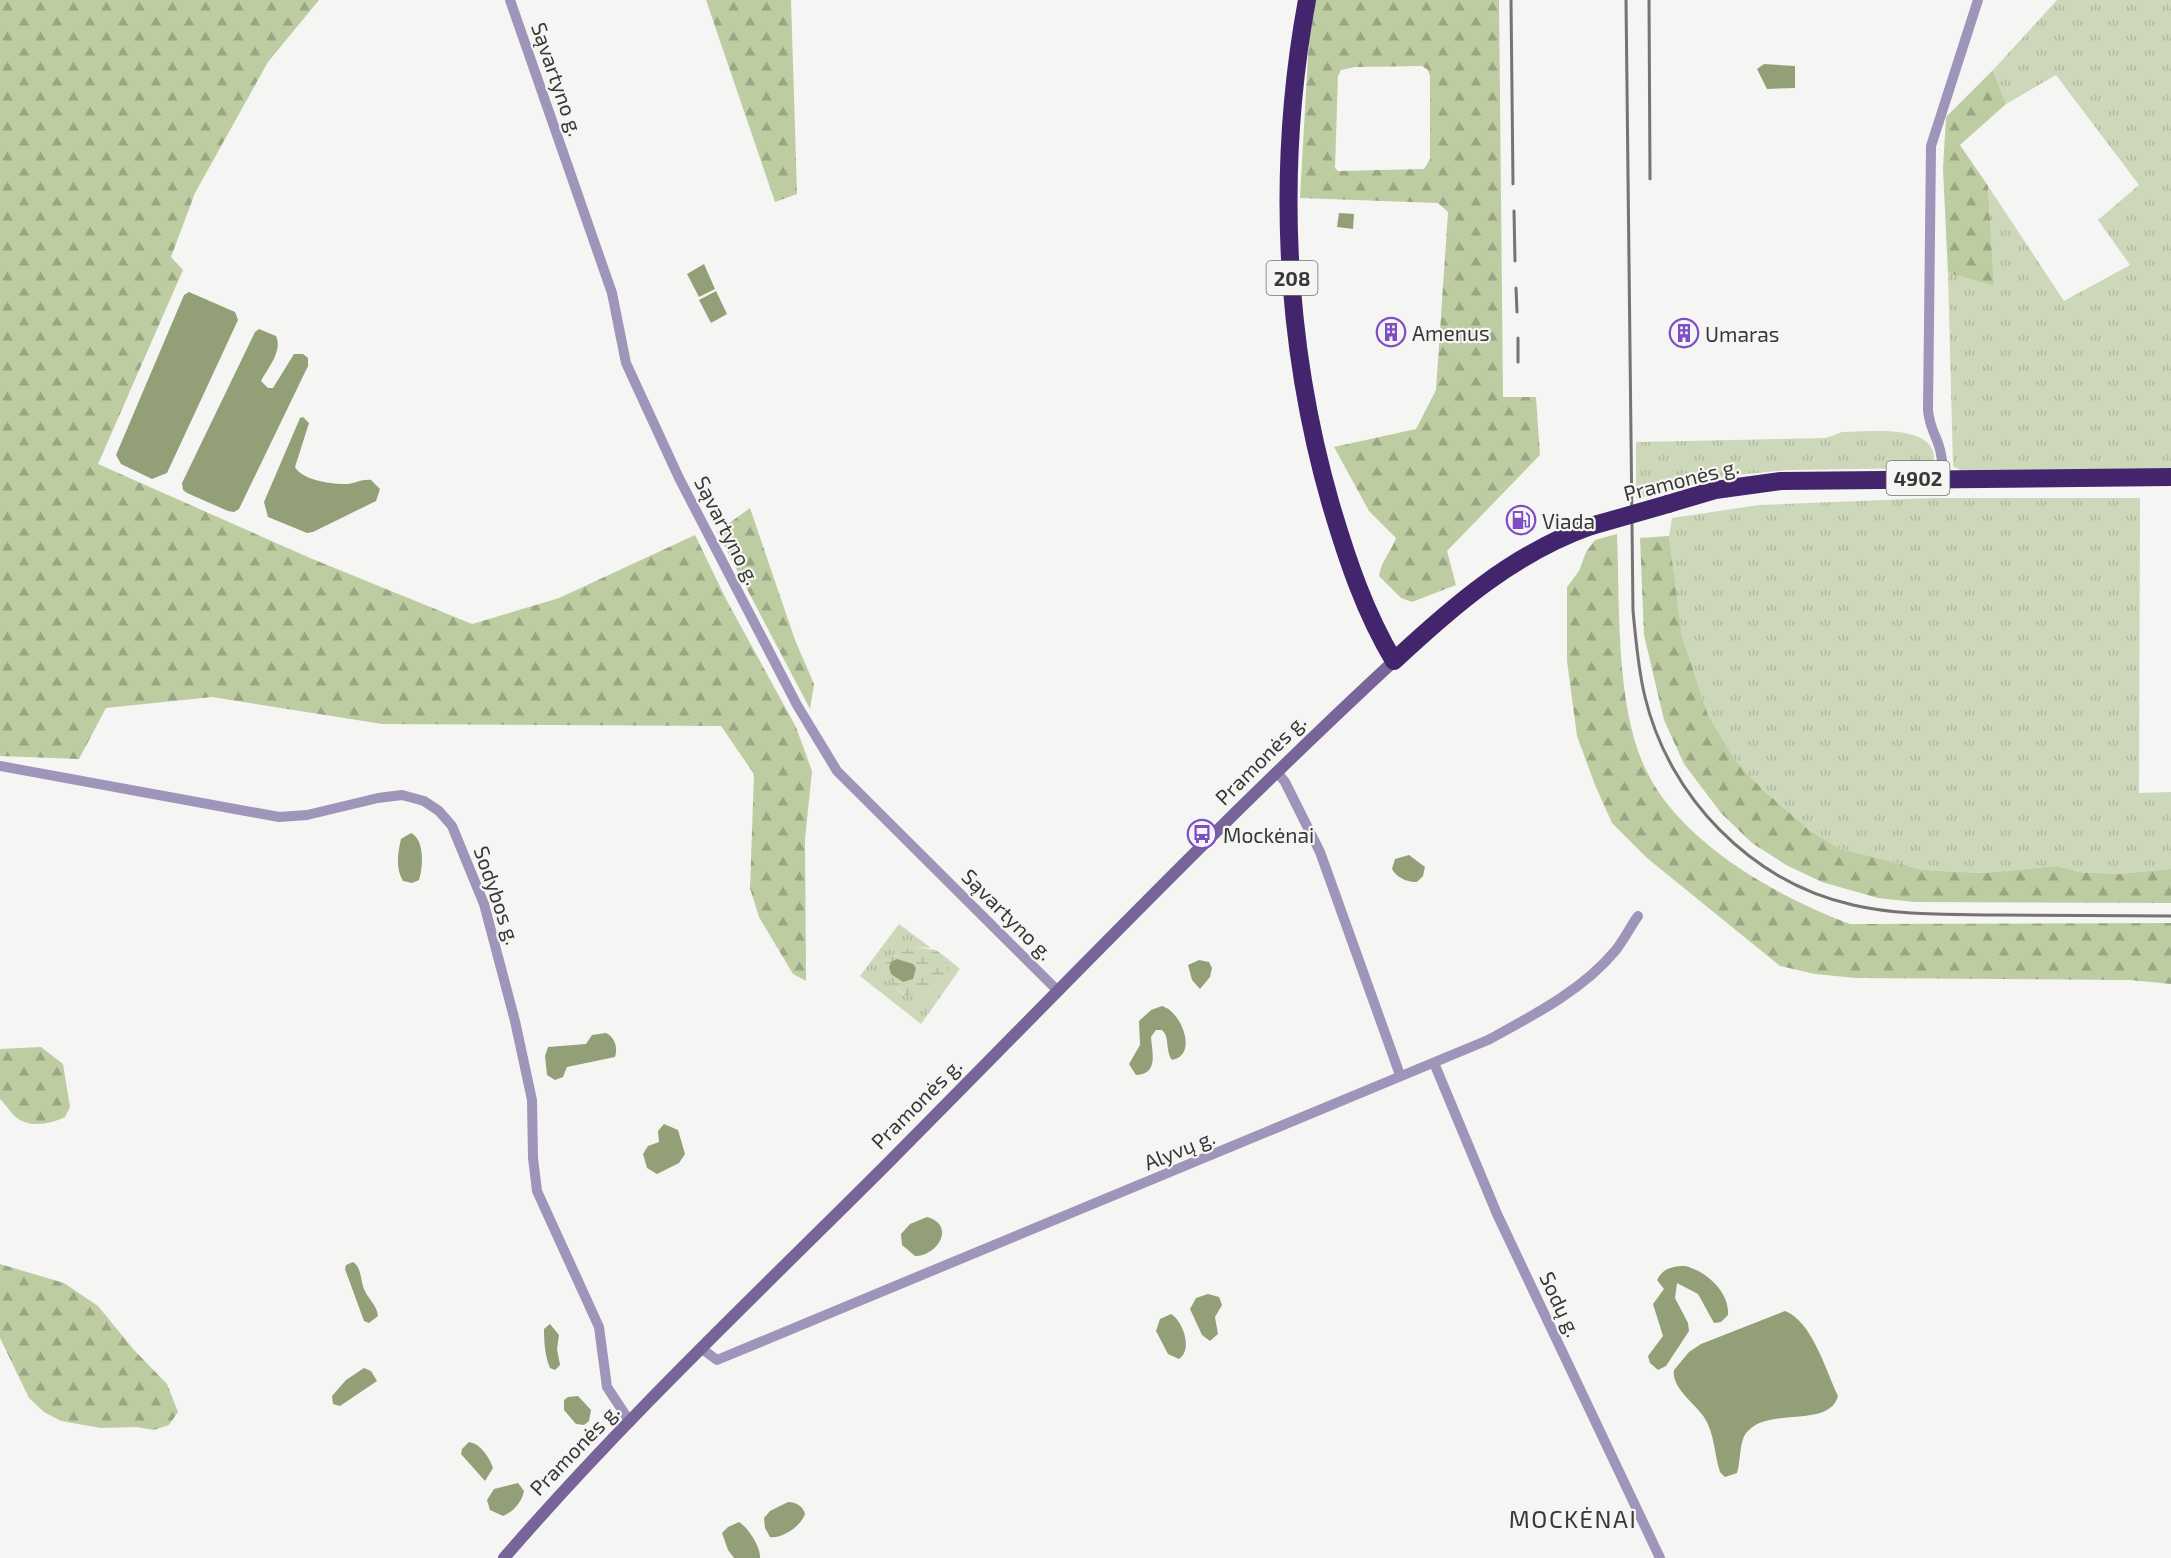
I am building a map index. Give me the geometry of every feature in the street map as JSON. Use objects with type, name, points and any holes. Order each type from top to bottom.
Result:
[{"type":"highway","name":"208","points":[[1306,0],[1298,60],[1290,168],[1289,233],[1298,350],[1314,438],[1337,525],[1373,622],[1394,661]]},
{"type":"highway","name":"Pramonės g.","points":[[1394,661],[1452,609],[1507,568],[1539,549],[1591,526],[1715,490],[1781,481],[2171,477]]},
{"type":"main road","name":"Pramonės g.","points":[[504,1558],[540,1515],[702,1349],[1278,773],[1394,661]]},
{"type":"street","name":"Sąvartyno g.","points":[[510,0],[612,294],[626,363],[679,478],[798,705],[837,771],[1058,992]]},
{"type":"street","points":[[1943,478],[1942,459],[1938,442],[1929,427],[1928,410],[1930,146],[1978,0]]},
{"type":"street","name":"Sodybos g.","points":[[0,766],[279,817],[307,815],[378,798],[402,795],[424,801],[439,811],[452,826],[484,904],[496,942],[532,1100],[533,1158],[537,1191],[599,1327],[607,1387],[630,1422]]},
{"type":"street","points":[[1278,773],[1285,782],[1320,852],[1400,1075]]},
{"type":"street","name":"Alyvų g.","points":[[702,1349],[717,1360],[1287,1126],[1400,1075],[1434,1063],[1520,1023],[1573,988],[1597,970],[1615,951],[1638,915]]},
{"type":"street","name":"Sodų g.","points":[[1434,1063],[1497,1214],[1660,1558]]},
{"type":"green space","points":[[0,0],[319,0],[268,62],[195,193],[171,257],[183,270],[98,464],[310,558],[472,624],[559,598],[695,535],[727,601],[796,727],[812,771],[805,839],[806,981],[793,974],[759,917],[750,888],[754,774],[721,726],[382,724],[212,697],[106,708],[79,759],[0,756]]},
{"type":"green space","points":[[706,0],[791,0],[797,194],[775,202]]},
{"type":"green space","points":[[1316,0],[1499,0],[1503,397],[1536,397],[1540,455],[1447,551],[1456,585],[1412,602],[1401,598],[1379,576],[1396,538],[1369,511],[1334,447],[1416,429],[1436,390],[1448,212],[1438,203],[1300,198],[1309,38]],"holes":[[[1422,66],[1428,70],[1430,76],[1430,159],[1424,169],[1338,171],[1335,168],[1338,76],[1341,70],[1355,67]]]},
{"type":"green space","points":[[2057,0],[2171,0],[2171,468],[1962,471],[1953,466],[1948,273],[1994,286],[1988,186],[2064,301],[2130,265],[2098,220],[2139,185],[2056,75],[2006,104],[1993,70]]},
{"type":"green space","points":[[1993,70],[2006,104],[1960,145],[1988,186],[1994,286],[1948,273],[1943,169],[1946,117]]},
{"type":"green space","points":[[1882,431],[1912,435],[1923,440],[1931,448],[1934,459],[1925,468],[1788,470],[1727,476],[1636,499],[1636,442],[1826,438],[1842,432]]},
{"type":"green space","points":[[1934,498],[2140,498],[2139,793],[2171,792],[2171,869],[2118,874],[2079,872],[2057,866],[1982,873],[1923,870],[1839,848],[1809,830],[1761,788],[1735,760],[1708,715],[1682,636],[1669,536],[1672,518],[1759,505]]},
{"type":"green space","points":[[750,508],[795,640],[814,684],[810,709],[717,532]]},
{"type":"green space","points":[[1617,534],[1621,653],[1628,714],[1635,742],[1645,768],[1661,795],[1681,820],[1706,843],[1733,864],[1792,899],[1850,924],[2171,923],[2171,984],[2130,980],[1856,978],[1815,974],[1780,966],[1647,858],[1612,823],[1595,785],[1577,736],[1567,661],[1567,587],[1579,571],[1586,552],[1595,540]]},
{"type":"green space","points":[[1669,536],[1682,636],[1708,715],[1735,760],[1761,788],[1809,830],[1839,848],[1923,870],[1982,873],[2057,866],[2079,872],[2118,874],[2171,869],[2171,903],[1914,902],[1878,898],[1822,882],[1786,865],[1752,843],[1721,813],[1684,764],[1664,720],[1644,635],[1640,538]]},
{"type":"green space","points":[[899,924],[931,948],[916,947],[884,965],[886,976],[904,995],[920,993],[934,986],[944,975],[948,959],[960,969],[921,1024],[860,976]]},
{"type":"green space","points":[[916,947],[936,950],[948,959],[947,968],[940,981],[928,990],[905,995],[885,976],[884,965],[897,952]]},
{"type":"green space","points":[[41,1047],[63,1064],[70,1107],[65,1117],[53,1122],[34,1124],[17,1118],[0,1099],[0,1049]]},
{"type":"green space","points":[[0,1264],[64,1283],[98,1306],[134,1350],[167,1384],[178,1412],[169,1425],[154,1430],[136,1427],[101,1428],[61,1421],[44,1412],[29,1398],[0,1338]]},
{"type":"shaded area","points":[[1764,64],[1795,66],[1795,88],[1767,89],[1757,69]]},
{"type":"shaded area","points":[[1339,213],[1354,214],[1353,229],[1337,227]]},
{"type":"shaded area","points":[[704,264],[715,289],[699,297],[687,274]]},
{"type":"shaded area","points":[[716,291],[727,314],[711,323],[699,300]]},
{"type":"shaded area","points":[[189,292],[235,312],[238,320],[167,473],[152,479],[121,464],[116,455],[184,295]]},
{"type":"shaded area","points":[[259,329],[276,336],[278,342],[274,359],[261,381],[268,388],[273,388],[294,354],[303,354],[308,358],[308,366],[239,509],[234,512],[187,493],[183,490],[182,483],[255,332]]},
{"type":"shaded area","points":[[303,417],[309,423],[295,467],[299,472],[318,481],[334,484],[371,480],[380,489],[376,501],[307,533],[268,517],[264,502],[300,418]]},
{"type":"shaded area","points":[[411,833],[419,841],[422,861],[419,880],[412,883],[403,881],[398,860],[401,839]]},
{"type":"shaded area","points":[[1409,855],[1425,867],[1423,876],[1417,882],[1403,879],[1392,869],[1395,859]]},
{"type":"shaded area","points":[[897,959],[913,964],[916,968],[913,979],[903,982],[891,974],[889,967],[891,962]]},
{"type":"shaded area","points":[[1199,960],[1209,962],[1212,968],[1210,977],[1200,989],[1192,980],[1188,965]]},
{"type":"shaded area","points":[[1162,1006],[1169,1010],[1181,1024],[1186,1042],[1184,1050],[1180,1056],[1172,1060],[1164,1033],[1162,1030],[1156,1030],[1151,1037],[1153,1055],[1151,1066],[1143,1074],[1136,1075],[1129,1064],[1140,1045],[1139,1021],[1151,1010]]},
{"type":"shaded area","points":[[606,1033],[615,1043],[615,1057],[567,1067],[563,1077],[555,1080],[547,1075],[545,1056],[548,1047],[586,1044],[592,1035]]},
{"type":"shaded area","points":[[664,1124],[678,1130],[685,1154],[679,1163],[657,1174],[647,1168],[643,1154],[648,1146],[659,1142],[658,1131]]},
{"type":"shaded area","points":[[927,1217],[941,1226],[940,1240],[931,1251],[915,1256],[902,1245],[901,1234],[910,1224]]},
{"type":"shaded area","points":[[353,1262],[358,1267],[364,1289],[377,1312],[378,1316],[369,1323],[364,1321],[345,1269],[346,1265]]},
{"type":"shaded area","points":[[1685,1266],[1701,1273],[1715,1284],[1725,1298],[1728,1315],[1721,1322],[1714,1323],[1698,1294],[1677,1283],[1675,1298],[1688,1323],[1689,1331],[1666,1366],[1658,1370],[1650,1363],[1648,1356],[1663,1336],[1653,1304],[1664,1289],[1657,1280],[1669,1268]]},
{"type":"shaded area","points":[[1208,1294],[1219,1297],[1222,1305],[1215,1317],[1218,1334],[1210,1341],[1202,1335],[1190,1309],[1196,1298]]},
{"type":"shaded area","points":[[1785,1311],[1795,1316],[1810,1336],[1838,1396],[1832,1406],[1823,1412],[1757,1424],[1744,1436],[1737,1473],[1725,1477],[1720,1472],[1708,1424],[1676,1383],[1674,1370],[1689,1352],[1701,1344]]},
{"type":"shaded area","points":[[1171,1314],[1179,1323],[1185,1336],[1185,1349],[1179,1359],[1168,1354],[1156,1331],[1160,1319]]},
{"type":"shaded area","points":[[550,1324],[559,1335],[557,1349],[560,1365],[555,1370],[550,1368],[545,1344],[544,1329]]},
{"type":"shaded area","points":[[364,1368],[371,1371],[377,1381],[340,1406],[333,1404],[332,1396],[346,1380]]},
{"type":"shaded area","points":[[578,1396],[591,1410],[589,1421],[584,1425],[576,1424],[564,1410],[564,1400]]},
{"type":"shaded area","points":[[469,1442],[481,1448],[493,1468],[485,1481],[461,1454],[462,1449]]},
{"type":"shaded area","points":[[518,1483],[524,1491],[514,1509],[503,1516],[490,1510],[487,1500],[494,1489]]},
{"type":"shaded area","points":[[788,1502],[801,1507],[805,1514],[803,1519],[785,1534],[770,1537],[765,1528],[764,1518],[770,1511]]},
{"type":"shaded area","points":[[739,1522],[753,1538],[760,1558],[734,1558],[728,1550],[722,1533]]},
{"type":"railway","points":[[1511,0],[1513,184]]},
{"type":"railway","points":[[1626,0],[1633,611],[1645,697],[1657,734],[1673,768],[1694,801],[1720,830],[1749,855],[1781,877],[1816,894],[1853,905],[1925,914],[2171,916]]},
{"type":"railway","points":[[1649,0],[1650,179]]},
{"type":"railway","points":[[1514,211],[1515,261]]},
{"type":"railway","points":[[1516,288],[1517,312]]},
{"type":"railway","points":[[1518,338],[1518,362]]},
{"type":"place","name":"Amenus","points":[[1391,332]]},
{"type":"place","name":"Umaras","points":[[1684,333]]},
{"type":"place","name":"Viada","points":[[1521,520]]},
{"type":"place","name":"Mockėnai","points":[[1202,834]]},
{"type":"district","name":"MOCKĖNAI","points":[[1573,1518]]}]
